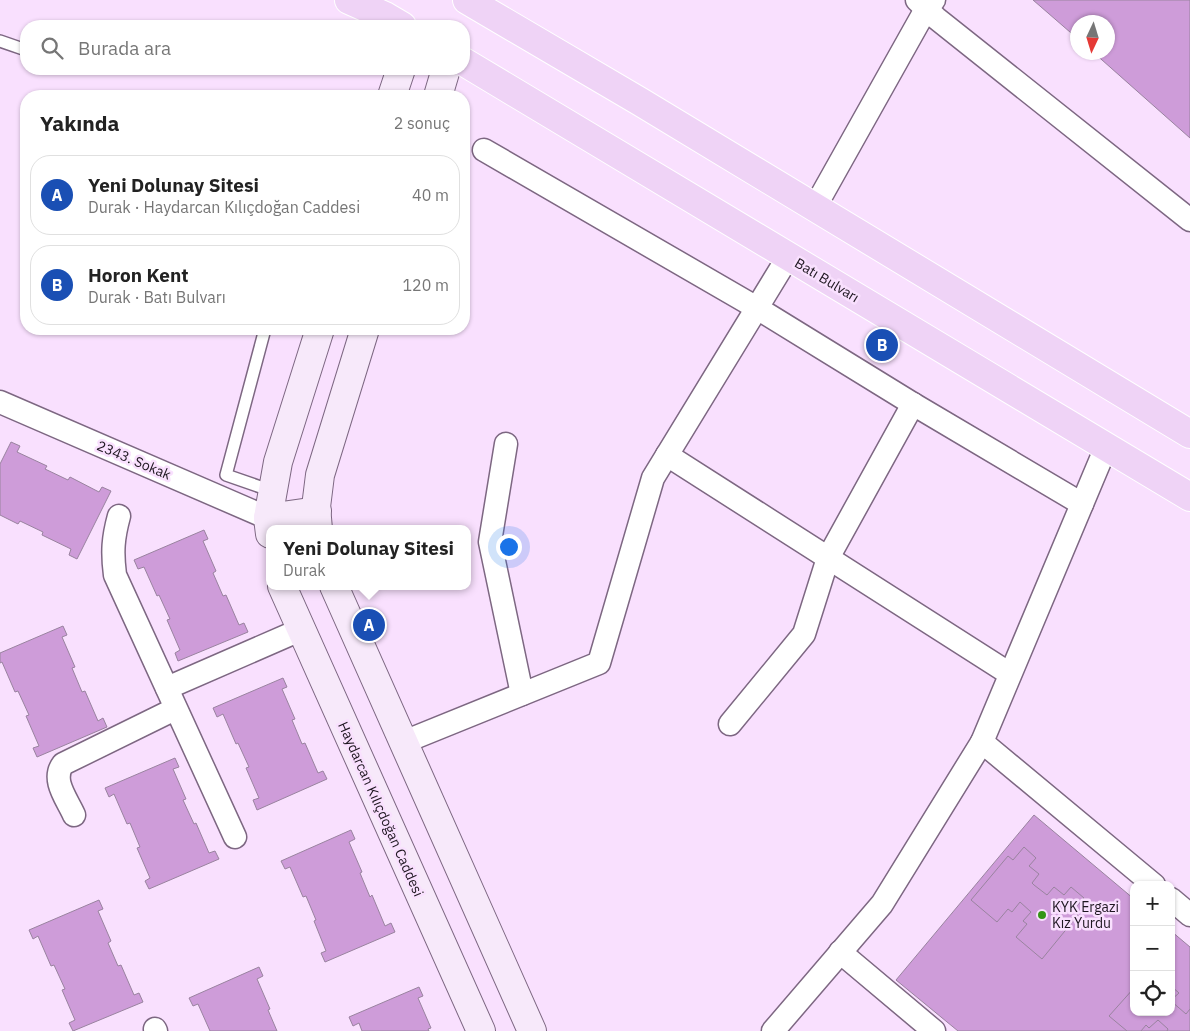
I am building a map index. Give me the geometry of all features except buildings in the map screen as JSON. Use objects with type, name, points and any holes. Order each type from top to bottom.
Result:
[{"type":"main road","points":[[349,0],[392,20]]},
{"type":"main road","points":[[467,0],[493,10],[1190,434]]},
{"type":"main road","name":"Batı Bulvarı","points":[[470,66],[1190,498]]},
{"type":"main road","points":[[394,90],[399,75]]},
{"type":"main road","points":[[440,90],[444,75]]},
{"type":"main road","points":[[269,525],[272,491],[278,462],[318,335]]},
{"type":"main road","points":[[277,525],[317,520],[320,475],[364,335]]},
{"type":"main road","name":"Haydarcan Kılıçdoğan Caddesi","points":[[284,590],[481,1031]]},
{"type":"main road","points":[[336,590],[532,1031]]},
{"type":"street","points":[[815,207],[926,3],[1190,220]]},
{"type":"street","points":[[484,150],[757,308],[913,404],[1082,504]]},
{"type":"street","points":[[404,742],[599,663],[653,478],[788,257]]},
{"type":"street","name":"2343. Sokak","points":[[0,402],[267,525]]},
{"type":"street","points":[[730,724],[804,634],[828,558],[913,404]]},
{"type":"street","points":[[506,444],[490,542],[522,694]]},
{"type":"street","points":[[773,1031],[882,904],[982,742],[1106,447]]},
{"type":"street","points":[[667,455],[1010,674]]},
{"type":"street","points":[[119,516],[113,538],[112,558],[115,575],[235,837]]},
{"type":"street","points":[[74,815],[59,783],[59,770],[63,764],[171,699],[300,630]]},
{"type":"street","points":[[982,742],[1149,881]]},
{"type":"street","points":[[1175,902],[1190,914]]},
{"type":"street","points":[[840,952],[934,1031]]},
{"type":"lane","points":[[0,41],[20,48]]},
{"type":"lane","points":[[263,335],[226,475],[272,491]]},
{"type":"place","name":"Horon Kent","points":[[882,345]]},
{"type":"place","name":"Yeni Dolunay Sitesi","points":[[369,625]]},
{"type":"place","name":"KYK Ergazi Kız Yurdu","points":[[1042,915]]}]
